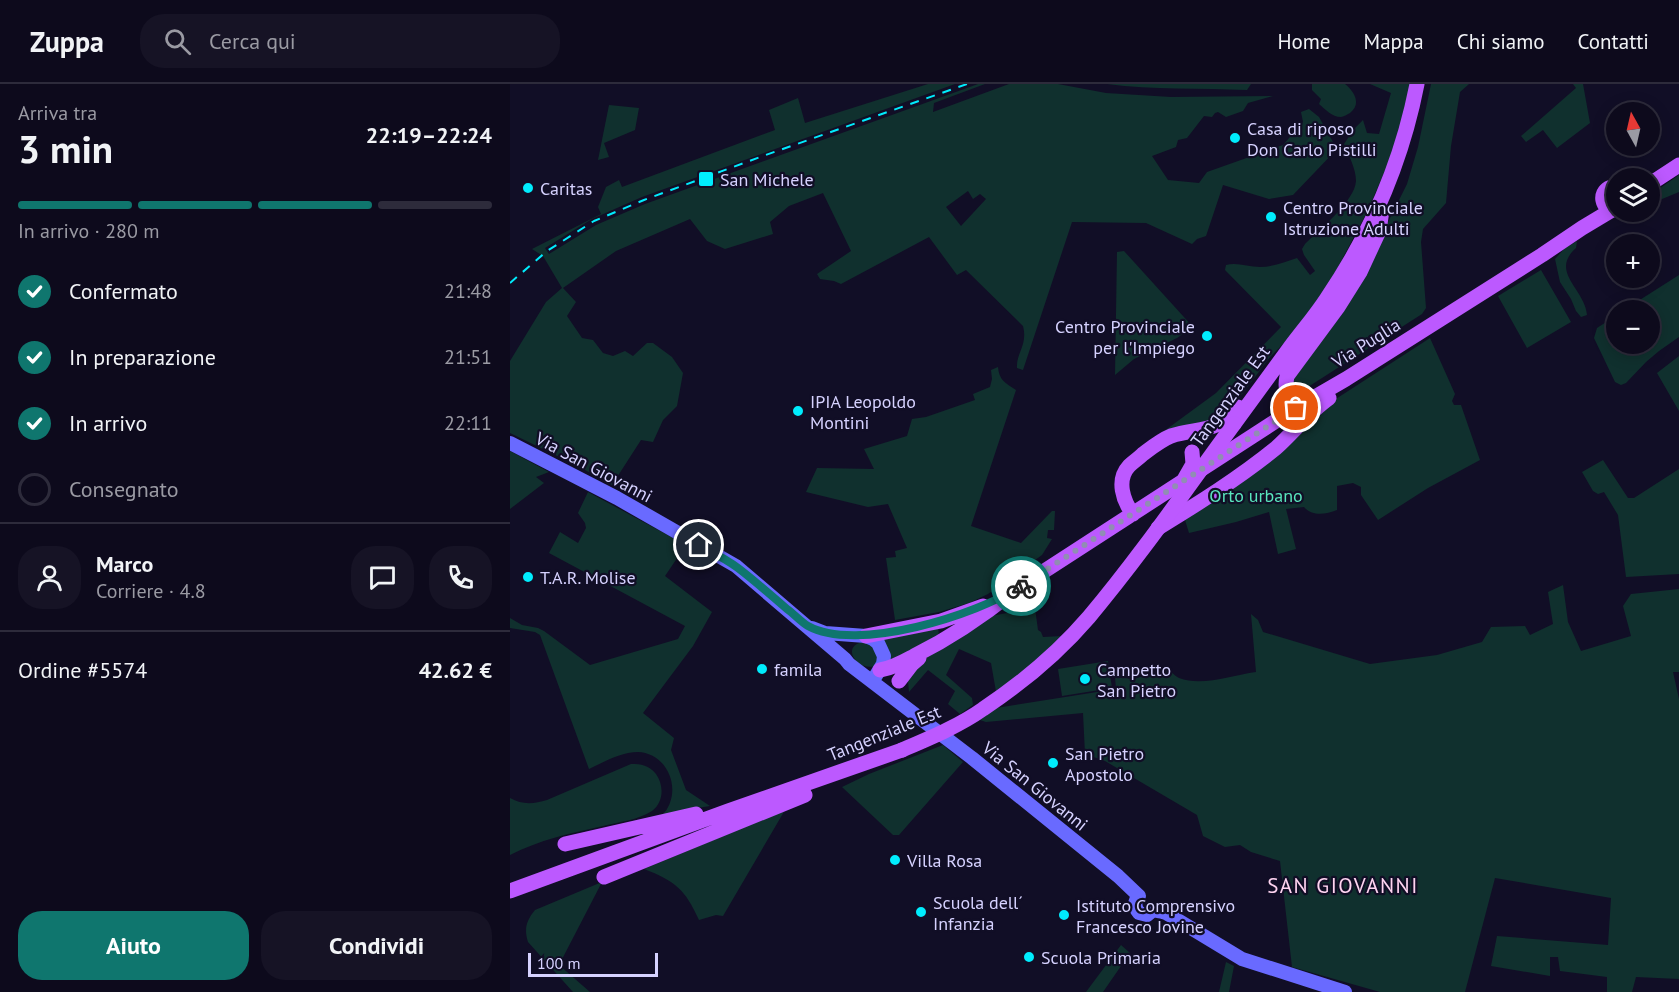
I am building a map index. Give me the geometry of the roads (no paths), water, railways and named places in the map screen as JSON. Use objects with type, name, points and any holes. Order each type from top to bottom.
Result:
[{"type":"main road","name":"Tangenziale Est","points":[[510,891],[902,750],[982,710],[1032,673],[1089,617],[1327,298],[1356,250],[1383,198],[1401,149],[1417,84]]},
{"type":"main road","points":[[1660,177],[1679,165]]},
{"type":"main road","points":[[1296,408],[1285,386],[1287,376],[1338,307],[1360,272],[1379,231],[1383,198]]},
{"type":"main road","name":"Via Puglia","points":[[885,671],[931,648],[1296,408],[1542,255],[1606,210]]},
{"type":"main road","points":[[1133,514],[1124,500],[1122,485],[1127,467],[1170,436],[1212,428],[1231,417],[1262,376],[1289,348]]},
{"type":"main road","points":[[1156,530],[1253,466],[1278,446],[1318,405],[1338,391],[1346,379]]},
{"type":"main road","points":[[1153,447],[1179,442],[1192,452],[1193,464],[1156,530]]},
{"type":"main road","name":"Via San Giovanni","points":[[510,443],[616,498],[736,566],[845,659]]},
{"type":"main road","points":[[885,671],[873,673],[859,671],[845,659],[846,647],[854,638],[941,621],[973,611],[1016,590]]},
{"type":"main road","name":"Via San Giovanni","points":[[808,626],[825,633],[863,636]]},
{"type":"main road","points":[[863,636],[878,643],[885,671],[905,707]]},
{"type":"main road","name":"Via San Giovanni","points":[[885,671],[905,707],[1118,876],[1139,896],[1135,903],[1139,913],[1147,915],[1153,910],[1166,913],[1242,959],[1345,992]]},
{"type":"main road","points":[[604,877],[818,789],[858,766]]},
{"type":"main road","points":[[565,844],[708,812],[729,811]]},
{"type":"railway","points":[[510,283],[547,251],[594,221],[760,157],[967,84]]},
{"type":"place","name":"Casa di riposo Don Carlo Pistilli","points":[[1235,138]]},
{"type":"place","name":"San Michele","points":[[706,179]]},
{"type":"place","name":"Caritas","points":[[528,188]]},
{"type":"place","name":"Centro Provinciale Istruzione Adulti","points":[[1271,217]]},
{"type":"place","name":"Centro Provinciale per l'Impiego","points":[[1207,336]]},
{"type":"place","name":"IPIA Leopoldo Montini","points":[[798,411]]},
{"type":"place","name":"T.A.R. Molise","points":[[528,577]]},
{"type":"place","name":"famila","points":[[762,669]]},
{"type":"place","name":"Campetto San Pietro","points":[[1085,679]]},
{"type":"place","name":"San Pietro Apostolo","points":[[1053,763]]},
{"type":"place","name":"Villa Rosa","points":[[895,860]]},
{"type":"place","name":"Scuola dell´ Infanzia","points":[[921,912]]},
{"type":"place","name":"Istituto Comprensivo Francesco Jovine","points":[[1064,915]]},
{"type":"place","name":"Scuola Primaria","points":[[1029,957]]},
{"type":"district","name":"SAN GIOVANNI","points":[[1343,885]]},
{"type":"park label","name":"Orto urbano","points":[[1256,495]]}]
